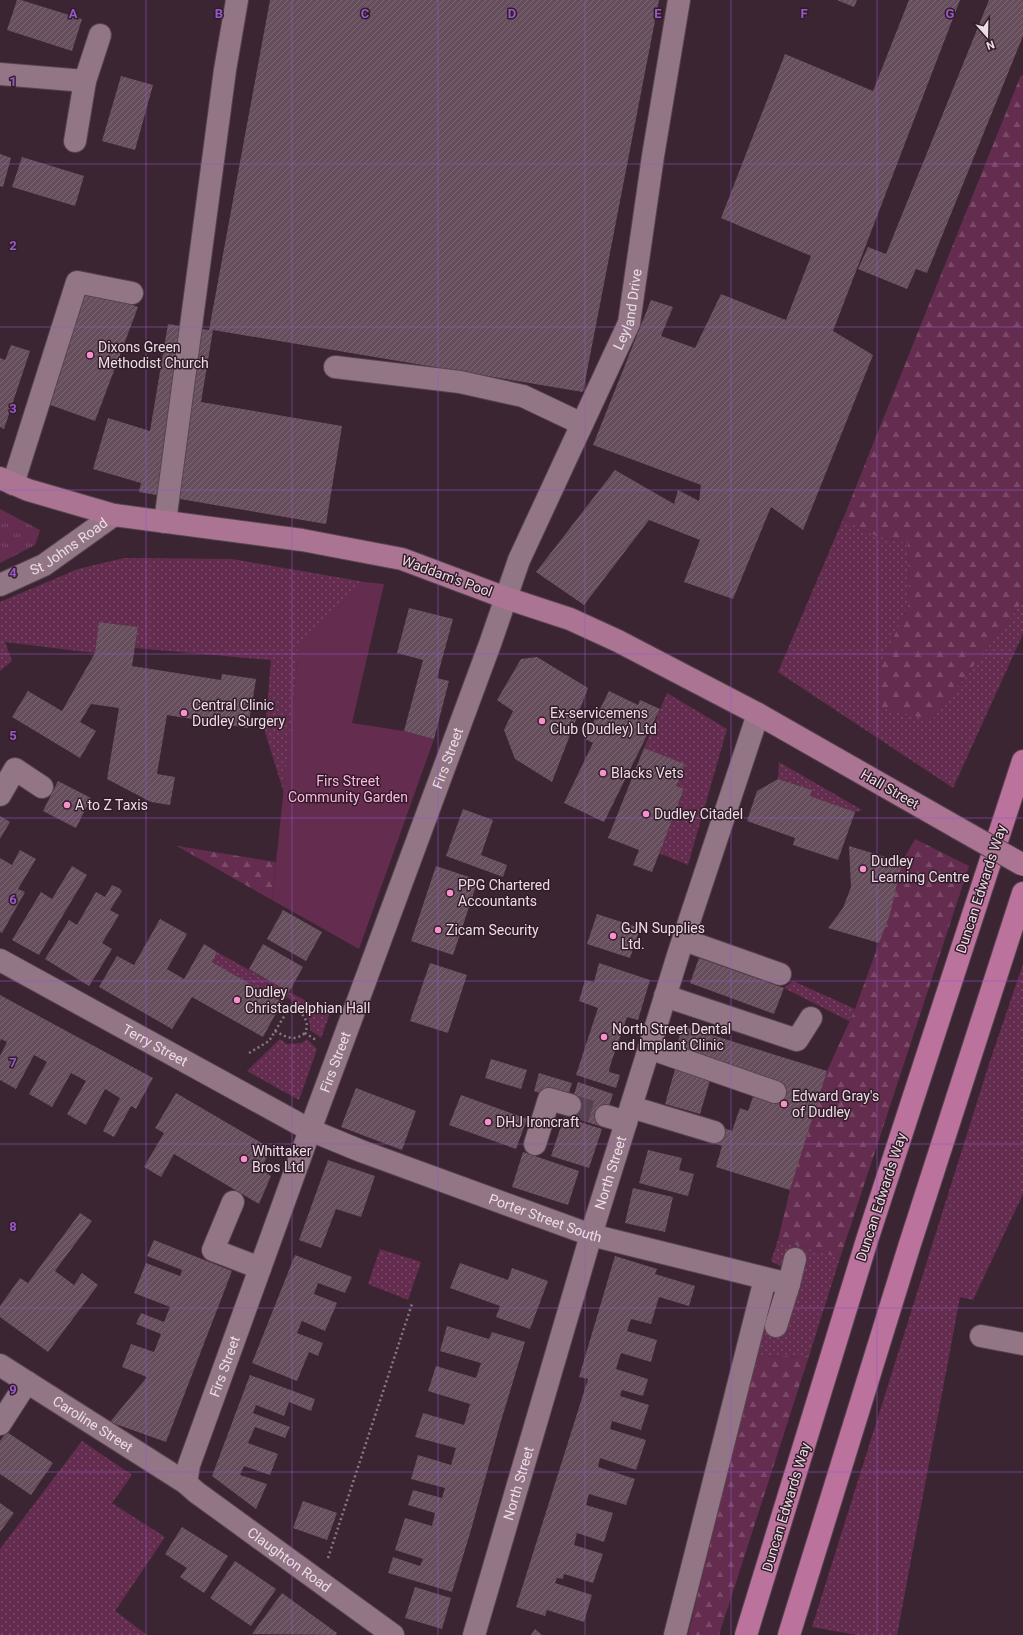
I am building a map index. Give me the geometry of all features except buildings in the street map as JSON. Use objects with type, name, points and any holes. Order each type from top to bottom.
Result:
[{"type":"highway","name":"Duncan Edwards Way","points":[[746,1635],[867,1240],[1023,762]]},
{"type":"highway","points":[[789,1635],[907,1254],[1023,893]]},
{"type":"main road","name":"Waddam's Pool","points":[[7,481],[28,490],[114,515],[302,540],[402,559],[506,598],[570,619],[618,641],[758,714]]},
{"type":"main road","name":"Hall Street","points":[[758,714],[1023,865]]},
{"type":"street","points":[[164,522],[225,70],[237,0]]},
{"type":"street","name":"Leyland Drive","points":[[506,598],[519,560],[629,323],[653,156],[680,0]]},
{"type":"street","points":[[75,141],[85,80],[100,35]]},
{"type":"street","points":[[0,74],[85,80]]},
{"type":"street","points":[[7,481],[77,282],[132,293]]},
{"type":"street","points":[[335,367],[460,382],[523,396],[582,424]]},
{"type":"street","name":"St Johns Road","points":[[0,585],[44,565],[114,515]]},
{"type":"street","name":"Firs Street","points":[[186,1483],[189,1465],[338,1052],[506,598]]},
{"type":"street","name":"North Street","points":[[474,1635],[591,1235],[665,996],[758,714]]},
{"type":"street","points":[[0,795],[15,769],[42,787]]},
{"type":"street","points":[[684,940],[780,974]]},
{"type":"street","name":"Terry Street","points":[[0,960],[310,1130]]},
{"type":"street","points":[[665,996],[797,1040],[811,1018]]},
{"type":"street","points":[[649,1048],[776,1092]]},
{"type":"street","points":[[536,1144],[549,1099],[570,1105]]},
{"type":"street","points":[[606,1116],[629,1115],[714,1132]]},
{"type":"street","name":"Porter Street South","points":[[310,1130],[361,1151],[591,1235],[789,1284]]},
{"type":"street","points":[[233,1202],[213,1250],[260,1268]]},
{"type":"street","points":[[776,1326],[795,1259]]},
{"type":"street","points":[[676,1635],[765,1279]]},
{"type":"street","points":[[981,1336],[1023,1344]]},
{"type":"street","name":"Caroline Street","points":[[0,1365],[186,1483]]},
{"type":"street","points":[[0,1424],[27,1382]]},
{"type":"street","name":"Claughton Road","points":[[186,1483],[196,1492],[393,1635]]},
{"type":"path","points":[[249,1053],[269,1041],[290,1005],[301,1013],[306,1019],[307,1024],[305,1033],[296,1038],[292,1039],[275,1031]]},
{"type":"path","points":[[305,1033],[338,1052]]},
{"type":"path","points":[[320,1582],[412,1304]]},
{"type":"green space","points":[[1021,75],[1023,76],[1023,601],[932,720],[880,708],[881,664],[909,604],[908,543],[876,536],[843,519]]},
{"type":"green space","points":[[0,509],[40,530],[35,545],[0,563]]},
{"type":"green space","points":[[843,519],[876,536],[908,543],[909,604],[881,664],[932,720],[1023,601],[1023,634],[953,788],[778,672]]},
{"type":"green space","points":[[124,558],[232,559],[365,582],[299,646],[284,793],[265,732],[271,660],[135,648],[138,627],[100,622],[95,653],[5,642],[12,661],[0,671],[0,602],[78,569]]},
{"type":"green space","name":"Firs Street Community Garden","points":[[365,582],[384,584],[352,723],[404,731],[434,739],[359,949],[272,900],[299,646]]},
{"type":"green space","points":[[667,693],[727,729],[688,865],[659,853],[684,790],[676,786],[685,764],[644,748]]},
{"type":"green space","points":[[779,762],[862,810],[855,812],[810,796],[812,790],[778,779]]},
{"type":"green space","points":[[915,839],[969,866],[840,1258],[778,1240],[790,1190],[827,1071],[855,1009],[879,943],[902,862]]},
{"type":"green space","points":[[177,846],[276,862],[272,900]]},
{"type":"green space","points":[[217,952],[330,1013],[321,1038],[310,1030],[309,1019],[300,1007],[287,997],[282,1002],[212,962]]},
{"type":"green space","points":[[1023,964],[1023,1194],[973,1300],[960,1297],[897,1635],[857,1635],[812,1627],[989,1064]]},
{"type":"green space","points":[[793,981],[855,1009],[849,1021],[784,988]]},
{"type":"green space","points":[[280,1039],[287,1044],[302,1043],[307,1039],[317,1049],[299,1100],[247,1071]]},
{"type":"green space","points":[[778,1240],[840,1258],[809,1356],[755,1357],[770,1292],[777,1296],[785,1269],[771,1261]]},
{"type":"green space","points":[[380,1249],[421,1262],[408,1300],[368,1284]]},
{"type":"green space","points":[[809,1356],[719,1635],[688,1635],[755,1357]]},
{"type":"green space","points":[[82,1441],[132,1475],[112,1503],[165,1537],[115,1611],[147,1635],[0,1635],[0,1549]]},
{"type":"tunnel","points":[[570,1105],[606,1116]]},
{"type":"place","name":"Dixons Green Methodist Church","points":[[90,355]]},
{"type":"place","name":"Central Clinic Dudley Surgery","points":[[184,713]]},
{"type":"place","name":"Ex-servicemens Club (Dudley) Ltd","points":[[542,721]]},
{"type":"place","name":"Blacks Vets","points":[[603,773]]},
{"type":"place","name":"A to Z Taxis","points":[[67,805]]},
{"type":"place","name":"Dudley Citadel","points":[[646,814]]},
{"type":"place","name":"Dudley Learning Centre","points":[[863,869]]},
{"type":"place","name":"PPG Chartered Accountants","points":[[450,893]]},
{"type":"place","name":"Zicam Security","points":[[438,930]]},
{"type":"place","name":"GJN Supplies Ltd.","points":[[613,936]]},
{"type":"place","name":"Dudley Christadelphian Hall","points":[[237,1000]]},
{"type":"place","name":"North Street Dental and Implant Clinic","points":[[604,1037]]},
{"type":"place","name":"Edward Gray's of Dudley","points":[[784,1104]]},
{"type":"place","name":"DHJ Ironcraft","points":[[488,1122]]},
{"type":"place","name":"Whittaker Bros Ltd","points":[[244,1159]]}]
